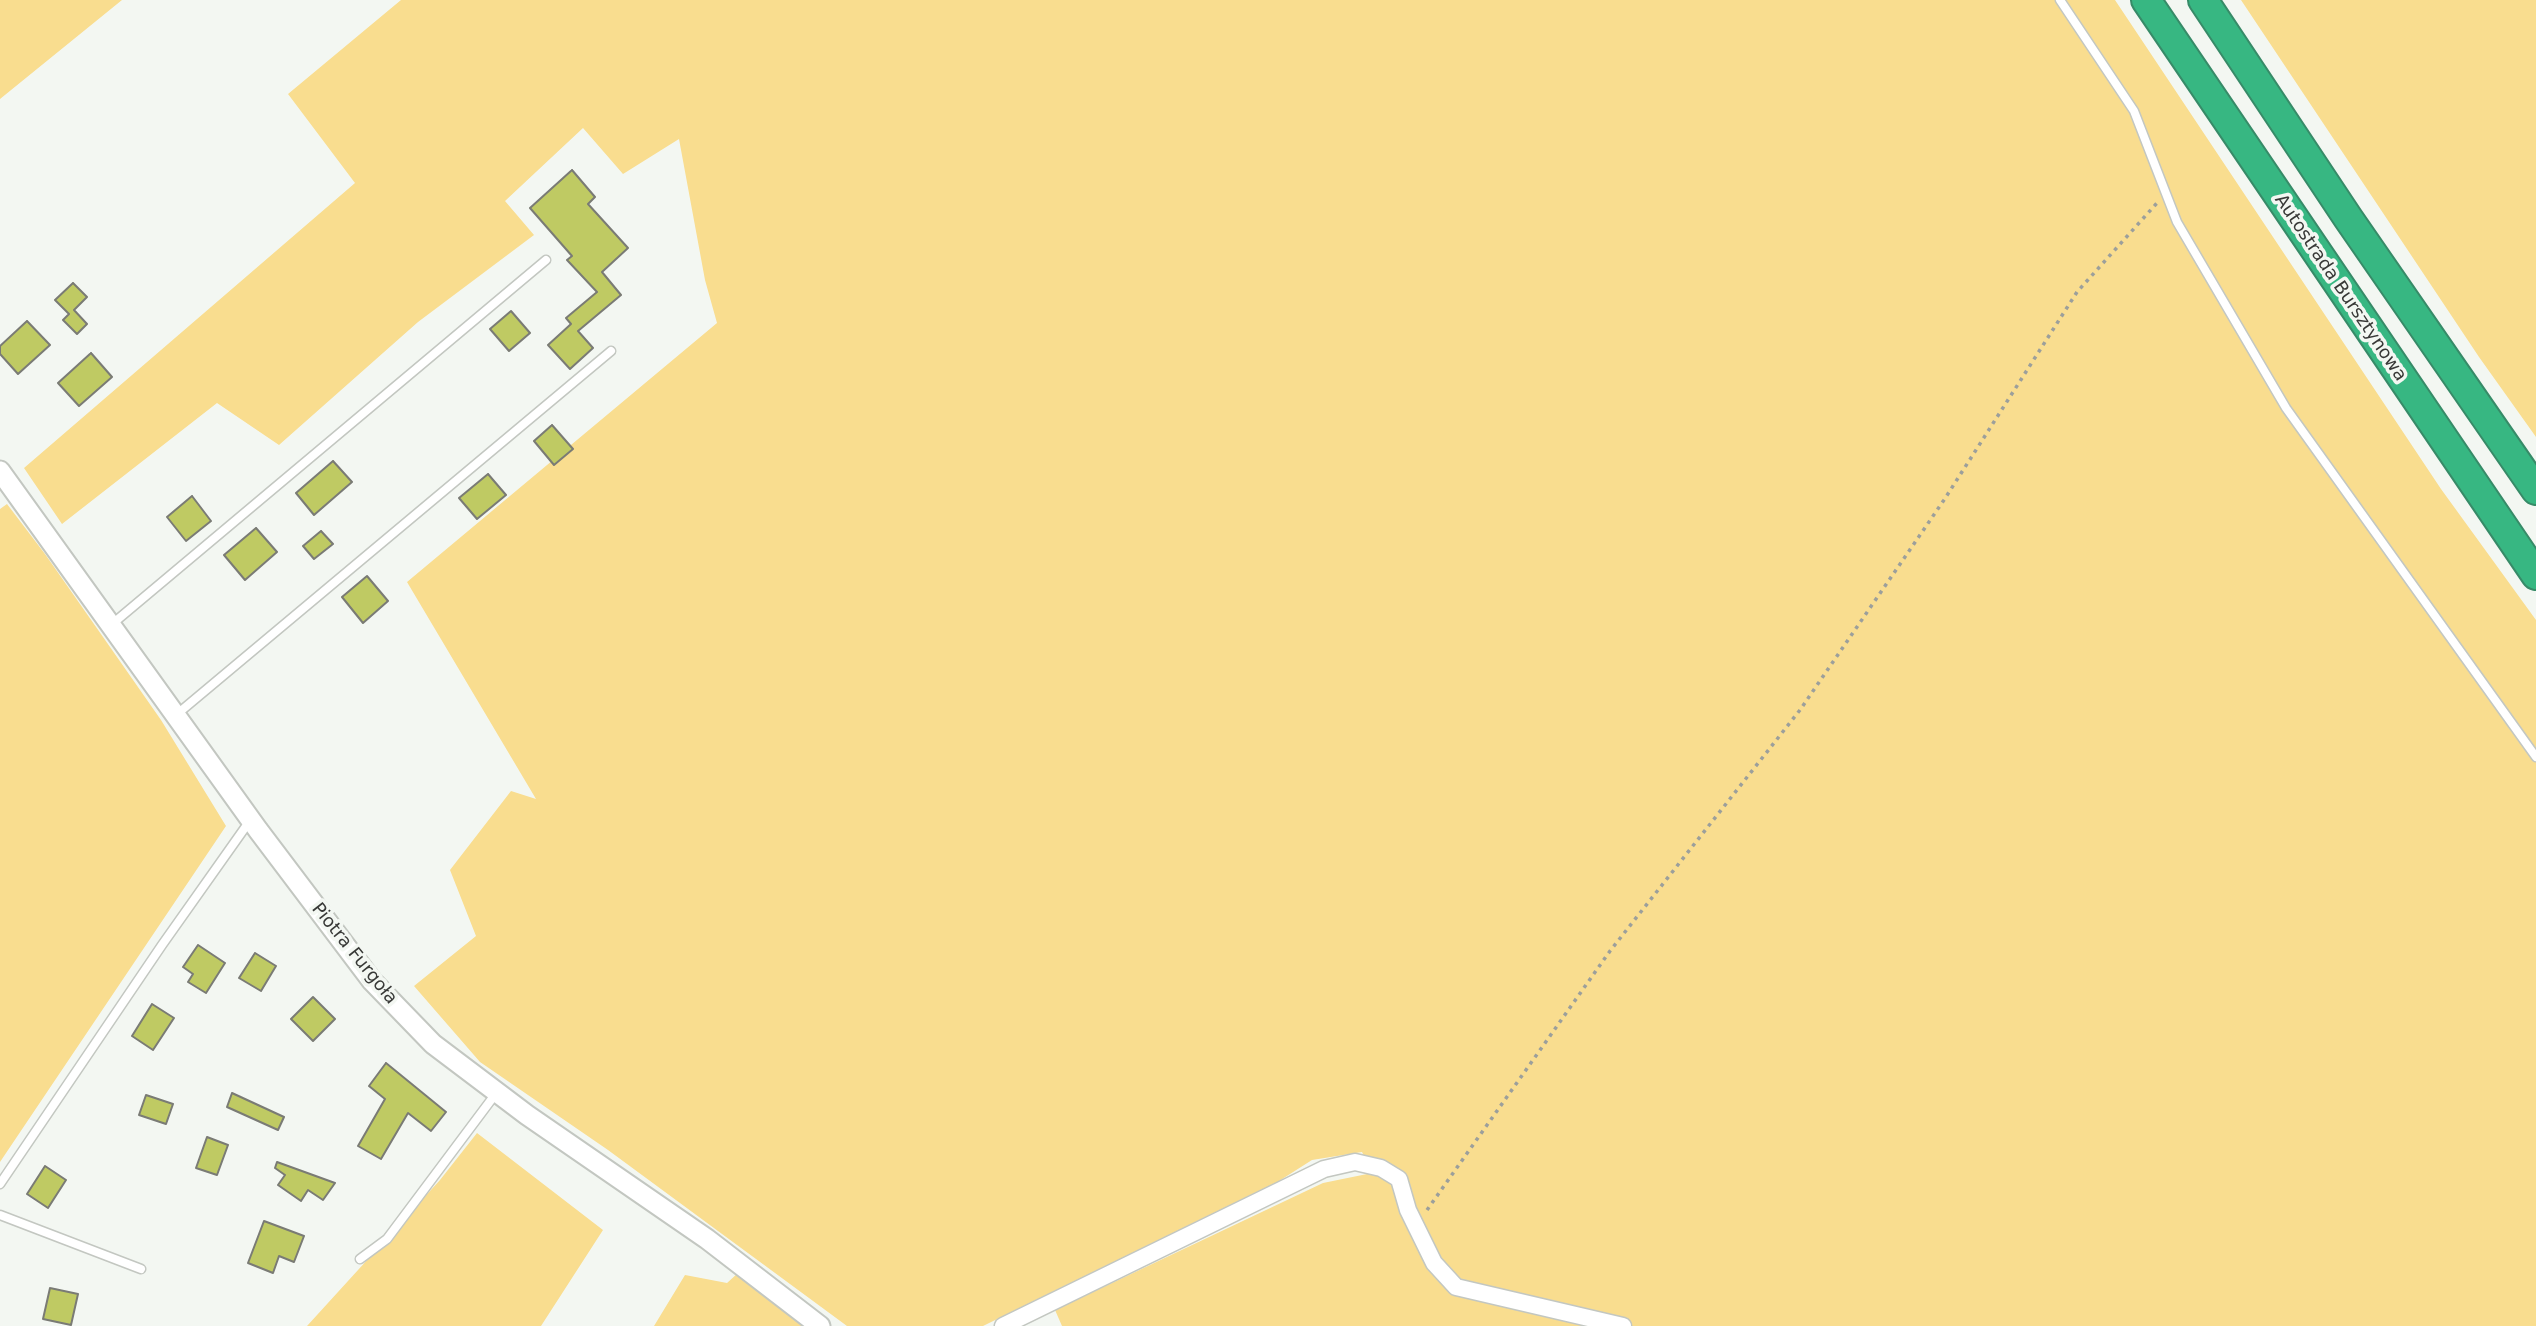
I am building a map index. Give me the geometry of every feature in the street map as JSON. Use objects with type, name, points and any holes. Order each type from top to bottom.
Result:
[{"type":"highway","name":"Autostrada Bursztynowa","points":[[2146,0],[2536,575]]},
{"type":"highway","points":[[2203,0],[2356,229],[2536,490]]},
{"type":"street","name":"Piotra Furgoła","points":[[0,471],[251,819],[372,981],[433,1044],[707,1240],[820,1326]]},
{"type":"street","points":[[1003,1326],[1324,1169],[1355,1162],[1381,1168],[1399,1179],[1408,1210],[1434,1264],[1456,1287],[1623,1326]]},
{"type":"lane","points":[[2060,0],[2134,111],[2177,222],[2286,408],[2536,757]]},
{"type":"lane","points":[[111,625],[546,260]]},
{"type":"lane","points":[[176,715],[611,351]]},
{"type":"lane","points":[[0,1184],[251,819]]},
{"type":"lane","points":[[360,1259],[387,1239],[497,1092]]},
{"type":"lane","points":[[0,1215],[141,1269]]},
{"type":"path","points":[[1416,1226],[1610,951],[1800,710],[1944,500],[2077,292],[2166,194]]},
{"type":"shaded area","points":[[0,0],[122,0],[0,99]]},
{"type":"shaded area","points":[[401,0],[2115,0],[2441,489],[2536,620],[2536,1326],[1062,1326],[1055,1310],[1323,1183],[1372,1173],[1362,1152],[1312,1160],[1279,1181],[983,1326],[847,1326],[608,1150],[480,1062],[414,986],[476,936],[450,870],[511,791],[536,799],[407,582],[717,323],[705,280],[679,139],[623,174],[583,128],[505,201],[534,235],[418,322],[279,445],[217,403],[62,524],[24,468],[355,183],[288,94]]},
{"type":"shaded area","points":[[2241,0],[2536,0],[2536,437],[2479,357]]},
{"type":"shaded area","points":[[7,504],[161,720],[226,826],[0,1162],[0,509]]},
{"type":"shaded area","points":[[477,1133],[603,1230],[541,1326],[307,1326],[440,1180]]},
{"type":"shaded area","points":[[738,1273],[808,1326],[654,1326],[685,1275],[727,1283]]},
{"type":"building","points":[[572,170],[595,197],[588,204],[628,248],[602,272],[621,295],[578,331],[593,348],[570,369],[548,345],[571,324],[566,318],[597,292],[567,260],[572,256],[530,208]]},
{"type":"building","points":[[73,283],[87,297],[74,310],[87,324],[77,334],[63,320],[69,314],[55,300]]},
{"type":"building","points":[[511,311],[530,333],[509,351],[490,329]]},
{"type":"building","points":[[27,321],[50,345],[18,374],[0,354],[0,346]]},
{"type":"building","points":[[91,353],[112,377],[79,406],[58,383]]},
{"type":"building","points":[[552,425],[573,449],[554,465],[534,441]]},
{"type":"building","points":[[333,461],[352,482],[314,515],[296,493]]},
{"type":"building","points":[[488,474],[506,495],[477,519],[459,498]]},
{"type":"building","points":[[192,496],[211,521],[186,541],[167,517]]},
{"type":"building","points":[[256,528],[277,552],[245,580],[224,555]]},
{"type":"building","points":[[321,531],[333,544],[314,559],[303,546]]},
{"type":"building","points":[[367,576],[388,601],[363,623],[342,597]]},
{"type":"building","points":[[198,945],[225,963],[206,993],[188,982],[193,974],[183,967]]},
{"type":"building","points":[[255,953],[276,966],[261,991],[239,978]]},
{"type":"building","points":[[313,997],[335,1019],[313,1041],[291,1019]]},
{"type":"building","points":[[152,1004],[174,1018],[153,1050],[132,1036]]},
{"type":"building","points":[[386,1063],[446,1112],[431,1131],[408,1113],[381,1159],[358,1146],[385,1099],[369,1086]]},
{"type":"building","points":[[232,1093],[284,1117],[278,1130],[227,1107]]},
{"type":"building","points":[[146,1095],[173,1104],[166,1124],[139,1115]]},
{"type":"building","points":[[207,1137],[228,1145],[217,1175],[196,1168]]},
{"type":"building","points":[[277,1162],[335,1183],[323,1200],[308,1190],[301,1201],[278,1185],[285,1175],[275,1168]]},
{"type":"building","points":[[45,1166],[66,1180],[48,1208],[27,1194]]},
{"type":"building","points":[[264,1221],[304,1236],[294,1262],[279,1256],[273,1273],[248,1263]]},
{"type":"building","points":[[50,1288],[78,1294],[71,1325],[43,1319]]}]
